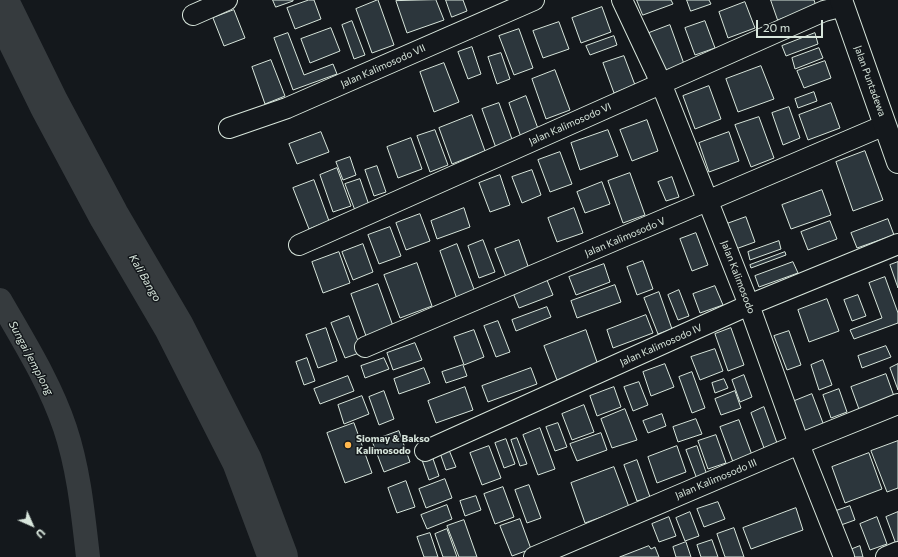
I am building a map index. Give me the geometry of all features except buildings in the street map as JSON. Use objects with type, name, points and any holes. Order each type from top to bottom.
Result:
[{"type":"street","points":[[193,15],[227,0]]},
{"type":"street","name":"Jalan Kalimosodo VII","points":[[230,128],[287,108],[534,0]]},
{"type":"street","name":"Jalan Kalimosodo","points":[[622,0],[661,83],[749,306],[799,444],[844,557]]},
{"type":"street","name":"Jalan Kalimosodo VI","points":[[299,244],[842,3]]},
{"type":"street","name":"Jalan Puntadewa","points":[[842,3],[898,162]]},
{"type":"street","name":"Jalan Kalimosodo V","points":[[365,347],[886,125]]},
{"type":"street","name":"Jalan Kalimosodo IV","points":[[425,451],[749,306],[898,244]]},
{"type":"street","name":"Jalan Kalimosodo III","points":[[534,557],[799,444],[898,404]]},
{"type":"street","points":[[886,557],[898,552]]},
{"type":"waterway","name":"Kali Bango","points":[[0,4],[49,104],[109,216],[174,327],[242,461],[278,557]]},
{"type":"waterway","name":"Sungai Jemplong","points":[[0,300],[44,379],[65,428],[77,476],[88,557]]},
{"type":"place","name":"Siomay & Bakso Kalimosodo","points":[[348,445]]}]
